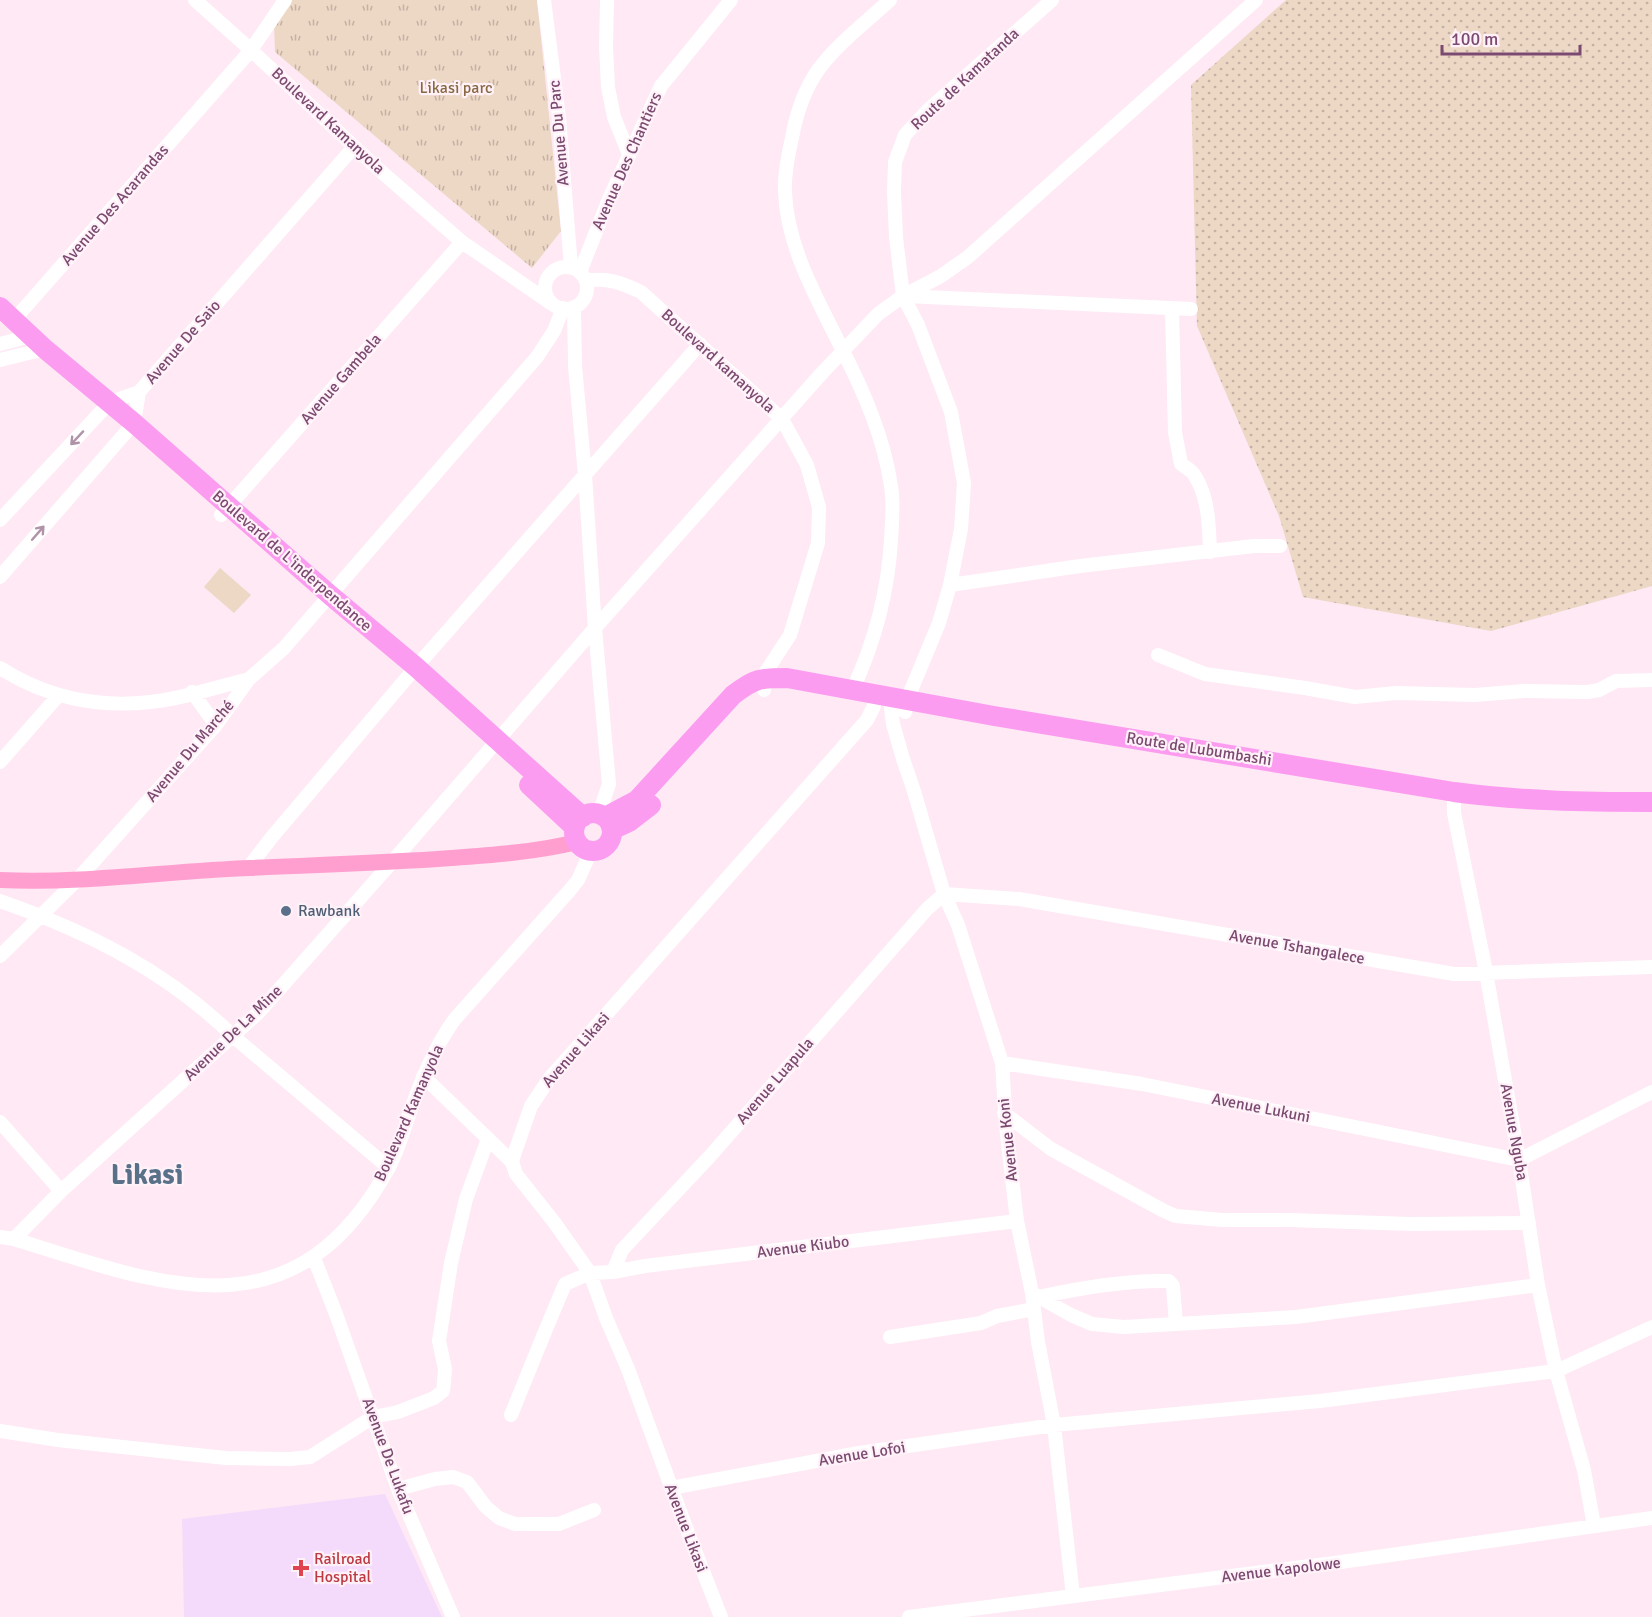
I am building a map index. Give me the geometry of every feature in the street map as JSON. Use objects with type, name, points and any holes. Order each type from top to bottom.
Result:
[{"type":"highway","name":"Boulevard de L'inderpendance","points":[[5,317],[25,344],[130,427],[326,600],[413,672],[592,828]]},
{"type":"highway","name":"Route de Lubumbashi","points":[[757,686],[787,678],[854,689],[894,705]]},
{"type":"highway","name":"Route de Lubumbashi","points":[[757,686],[894,705],[1454,798],[1503,810],[1652,813]]},
{"type":"highway","points":[[592,828],[629,822],[651,805],[757,686]]},
{"type":"highway","name":"Route de Lubumbashi","points":[[1454,798],[1652,802]]},
{"type":"main road","points":[[0,880],[76,881],[248,868],[392,862],[515,852],[552,848],[592,828]]},
{"type":"street","name":"Boulevard Kamanyola","points":[[7,1238],[119,1272],[194,1286],[232,1285],[268,1278],[314,1258],[339,1238],[389,1168],[423,1076],[436,1047],[454,1020],[578,880],[592,828],[609,784],[575,366],[563,307],[462,242],[354,147],[195,0]]},
{"type":"street","name":"Avenue Des Acarandas","points":[[5,317],[251,50],[285,0]]},
{"type":"street","name":"Avenue Du Parc","points":[[544,0],[579,273]]},
{"type":"street","points":[[607,0],[608,87],[614,117],[629,154]]},
{"type":"street","name":"Avenue Des Chantiers","points":[[579,273],[609,199],[661,86],[731,0]]},
{"type":"street","points":[[854,689],[868,657],[880,618],[888,575],[893,507],[891,484],[873,416],[821,308],[794,244],[785,192],[787,160],[795,124],[804,97],[818,70],[840,46],[890,0]]},
{"type":"street","name":"Route de Kamatanda","points":[[939,623],[950,585],[961,529],[964,483],[951,412],[918,325],[903,296],[894,192],[895,162],[905,135],[935,104],[1052,0]]},
{"type":"street","name":"Avenue De La Mine","points":[[7,1238],[258,1013],[595,628],[878,314],[903,296],[941,276],[968,257],[1256,0]]},
{"type":"street","name":"Avenue De Saio","points":[[0,520],[106,407],[139,392],[354,147]]},
{"type":"street","name":"Avenue Gambela","points":[[225,511],[462,242]]},
{"type":"street","points":[[558,268],[579,273],[585,296],[563,307],[545,294],[544,287],[548,276],[558,268]]},
{"type":"street","name":"Boulevard kamanyola","points":[[579,273],[613,280],[641,292],[782,418],[807,465],[819,507],[818,543],[790,635],[757,686]]},
{"type":"street","points":[[903,296],[1191,309]]},
{"type":"street","name":"Avenue Du Marché","points":[[0,956],[76,881],[216,725],[249,679],[284,648],[537,357],[554,331],[563,307]]},
{"type":"street","points":[[1172,309],[1175,432],[1180,464],[1195,475],[1205,502],[1209,518],[1210,552]]},
{"type":"street","points":[[0,360],[25,344]]},
{"type":"street","points":[[248,868],[279,828],[413,672],[700,344]]},
{"type":"street","points":[[0,577],[130,427],[139,392]]},
{"type":"street","points":[[950,585],[1080,566],[1254,546],[1280,546]]},
{"type":"street","name":"Avenue Likasi","points":[[721,1617],[590,1273],[516,1174],[512,1162],[536,1096],[549,1079],[867,720],[894,705],[939,623]]},
{"type":"street","points":[[1158,655],[1205,674],[1355,697],[1395,693],[1588,692],[1599,690],[1616,681],[1652,680]]},
{"type":"street","points":[[0,668],[58,696],[109,704],[149,702],[249,679]]},
{"type":"street","points":[[192,692],[216,725]]},
{"type":"street","points":[[0,762],[58,696]]},
{"type":"street","name":"Avenue Koni","points":[[894,705],[893,724],[915,791],[944,894],[958,926],[1002,1063],[1005,1120],[1017,1221],[1035,1299],[1054,1425],[1073,1596]]},
{"type":"street","name":"Avenue Nguba","points":[[1454,798],[1454,813],[1486,972],[1538,1285],[1556,1371],[1584,1470],[1594,1526]]},
{"type":"street","name":"Avenue Tshangalece","points":[[944,894],[1019,899],[1454,974],[1652,967]]},
{"type":"street","name":"Avenue Luapula","points":[[613,1272],[622,1250],[711,1155],[927,909],[944,894]]},
{"type":"street","points":[[0,901],[41,915],[98,940],[140,964],[204,1009],[389,1168]]},
{"type":"street","name":"Avenue Lukuni","points":[[1002,1063],[1142,1084],[1519,1160]]},
{"type":"street","points":[[423,1076],[512,1162]]},
{"type":"street","points":[[1519,1160],[1652,1092]]},
{"type":"street","points":[[1005,1120],[1051,1149],[1176,1216],[1222,1220],[1411,1224],[1529,1223]]},
{"type":"street","points":[[0,1122],[61,1191]]},
{"type":"street","points":[[0,1431],[58,1440],[226,1458],[290,1459],[310,1457],[373,1417],[398,1412],[434,1398],[443,1391],[445,1369],[439,1341],[451,1263],[466,1199],[488,1139]]},
{"type":"street","name":"Avenue Kiubo","points":[[590,1273],[1017,1221]]},
{"type":"street","name":"Avenue De Lukafu","points":[[314,1258],[398,1489],[453,1617]]},
{"type":"street","points":[[511,1415],[534,1362],[550,1315],[565,1284],[590,1273]]},
{"type":"street","points":[[890,1337],[981,1323],[1035,1299],[1070,1290],[1154,1281],[1169,1281],[1173,1286],[1176,1324]]},
{"type":"street","points":[[1035,1299],[1092,1324],[1124,1327],[1296,1317],[1538,1285]]},
{"type":"street","name":"Avenue Lofoi","points":[[671,1488],[859,1453],[1054,1425],[1320,1401],[1556,1371],[1652,1327]]},
{"type":"street","points":[[398,1489],[453,1477],[467,1482],[486,1507],[499,1518],[515,1524],[560,1524],[594,1510]]},
{"type":"street","name":"Avenue Kapolowe","points":[[909,1617],[1334,1563],[1652,1518]]},
{"type":"shaded area","name":"Railroad Hospital","points":[[385,1494],[442,1617],[184,1617],[182,1519]]},
{"type":"green space","name":"Likasi parc","points":[[291,0],[537,0],[561,231],[532,268],[275,52],[274,23]]},
{"type":"green space","points":[[1286,0],[1652,0],[1652,586],[1491,631],[1303,597],[1279,516],[1197,326],[1191,85]]},
{"type":"green space","points":[[220,568],[251,595],[234,613],[204,587]]},
{"type":"place","name":"Rawbank","points":[[286,911]]},
{"type":"place","name":"Railroad Hospital","points":[[301,1568]]},
{"type":"district","name":"Likasi","points":[[147,1175]]}]
